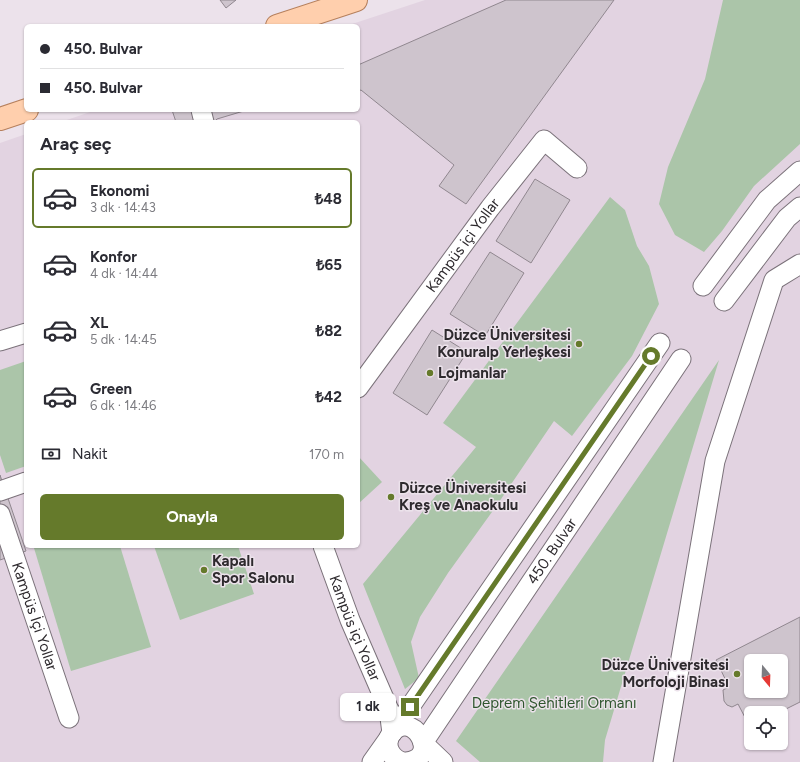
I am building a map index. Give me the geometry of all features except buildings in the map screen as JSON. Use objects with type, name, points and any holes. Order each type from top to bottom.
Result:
[{"type":"main road","points":[[283,24],[356,0]]},
{"type":"main road","points":[[0,119],[24,111]]},
{"type":"street","name":"Kampüs içi Yollar","points":[[360,385],[490,208],[544,140],[577,168]]},
{"type":"street","points":[[800,171],[767,200],[707,281],[727,297],[787,218],[800,206]]},
{"type":"street","points":[[663,762],[715,461],[774,280],[800,264]]},
{"type":"street","points":[[0,342],[24,334]]},
{"type":"street","name":"450. Bulvar","points":[[372,762],[660,343]]},
{"type":"street","name":"450. Bulvar","points":[[423,743],[681,360]]},
{"type":"street","points":[[0,491],[24,483]]},
{"type":"street","name":"Kampüs İçi Yollar","points":[[0,514],[69,718]]},
{"type":"street","name":"Kampüs içi Yollar","points":[[324,548],[350,620],[390,710],[390,736]]},
{"type":"street","points":[[423,743],[420,754],[411,762],[395,759],[391,754],[388,744],[390,736],[401,727],[413,728],[418,732],[423,743],[443,762]]},
{"type":"shaded area","name":"Düzce Üniversitesi Konuralp Yerleşkesi","points":[[425,0],[800,0],[800,762],[0,762],[0,143],[24,135],[24,548],[360,548],[360,120],[67,120],[90,112],[360,112],[360,24],[352,24]]},
{"type":"green space","points":[[723,0],[800,0],[800,144],[754,186],[722,231],[704,252],[675,235],[659,204],[668,167],[705,79]]},
{"type":"green space","points":[[610,197],[625,210],[637,246],[649,266],[659,304],[632,356],[572,436],[554,421],[497,505],[448,573],[420,617],[411,642],[419,678],[405,689],[363,584],[476,447],[443,423]]},
{"type":"green space","name":"Deprem Şehitleri Ormanı","points":[[719,360],[605,740],[603,762],[480,762],[456,741]]},
{"type":"green space","points":[[24,362],[24,467],[6,473],[0,455],[0,370]]},
{"type":"green space","points":[[360,458],[382,482],[360,502]]},
{"type":"green space","points":[[34,548],[121,548],[151,647],[71,671]]},
{"type":"green space","name":"Kapalı Spor Salonu","points":[[155,548],[239,548],[254,594],[180,620]]},
{"type":"place","name":"Düzce Üniversitesi Konuralp Yerleşkesi","points":[[579,344]]},
{"type":"place","name":"Lojmanlar","points":[[430,373]]},
{"type":"place","name":"Düzce Üniversitesi Kreş ve Anaokulu","points":[[391,497]]},
{"type":"place","name":"Kapalı Spor Salonu","points":[[204,570]]},
{"type":"place","name":"Düzce Üniversitesi Morfoloji Binası","points":[[737,674]]},
{"type":"route","points":[[410,707],[651,356]]}]
